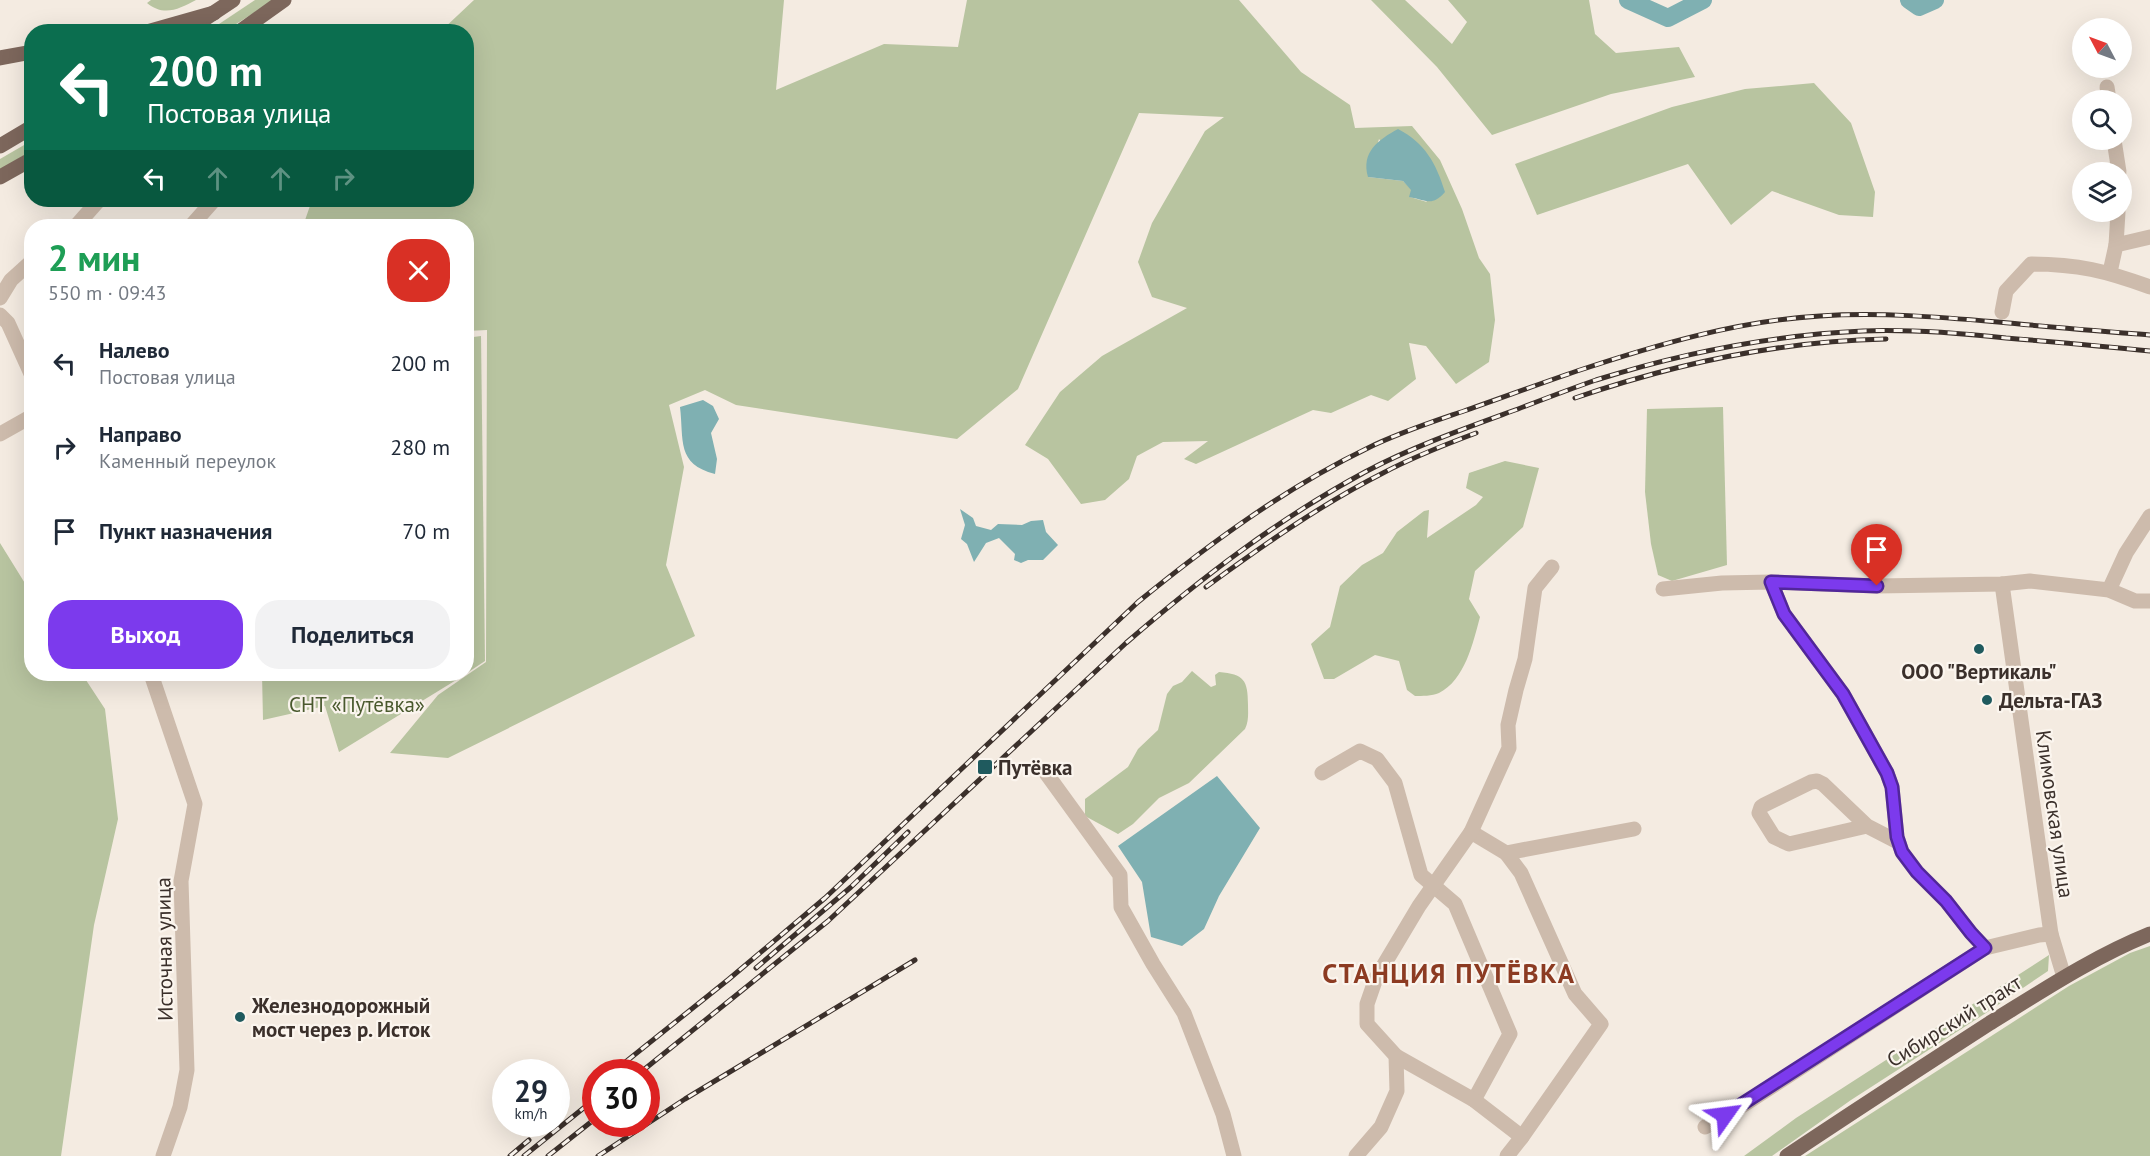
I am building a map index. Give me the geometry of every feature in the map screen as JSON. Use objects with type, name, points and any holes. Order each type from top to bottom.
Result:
[{"type":"main road","points":[[197,24],[233,0]]},
{"type":"main road","points":[[250,24],[284,0]]},
{"type":"main road","points":[[175,24],[214,13]]},
{"type":"main road","points":[[0,58],[24,54]]},
{"type":"main road","points":[[0,146],[24,132]]},
{"type":"main road","points":[[0,177],[24,164]]},
{"type":"main road","name":"Сибирский тракт","points":[[1787,1156],[1890,1086],[2064,977],[2127,943],[2150,934]]},
{"type":"street","points":[[82,219],[93,207]]},
{"type":"street","points":[[197,219],[208,207]]},
{"type":"street","points":[[2110,272],[2116,244],[2117,222]]},
{"type":"street","points":[[2116,244],[2150,237]]},
{"type":"street","points":[[2002,312],[2006,291],[2031,264],[2067,264],[2110,272],[2150,287]]},
{"type":"street","points":[[0,298],[11,280],[24,268]]},
{"type":"street","points":[[0,315],[8,323],[24,358]]},
{"type":"street","points":[[0,434],[24,420]]},
{"type":"street","points":[[2109,590],[2126,553],[2150,516]]},
{"type":"street","points":[[1522,1137],[1474,1100],[1396,1056],[1367,1024],[1367,1004],[1377,978],[1399,937],[1471,832],[1509,748],[1508,725],[1525,659],[1535,588],[1552,567]]},
{"type":"street","points":[[1663,589],[1771,582],[1877,586],[2002,584],[2030,581],[2109,590],[2135,601],[2150,601]]},
{"type":"street","points":[[1771,582],[1784,614],[1843,694],[1887,773],[1892,787],[1898,842],[1913,867],[1946,901],[1985,948]]},
{"type":"street","name":"Климовская улица","points":[[2002,584],[2051,934],[2064,977]]},
{"type":"street","name":"Источная улица","points":[[153,681],[195,804],[181,880],[188,1070],[180,1107],[163,1156]]},
{"type":"street","points":[[1322,773],[1360,751],[1377,759],[1395,783],[1421,875],[1455,904],[1510,1034],[1474,1100]]},
{"type":"street","points":[[1046,773],[1120,875],[1121,907],[1184,1013],[1223,1114],[1234,1156]]},
{"type":"street","points":[[1867,826],[1789,844],[1774,837],[1759,813],[1764,805],[1817,781],[1867,826],[1898,842]]},
{"type":"street","points":[[1506,853],[1634,829]]},
{"type":"street","points":[[1471,832],[1506,853],[1521,873],[1575,994],[1601,1024],[1507,1156]]},
{"type":"street","points":[[1705,1127],[1745,1104],[1985,948],[2039,934],[2051,934]]},
{"type":"street","points":[[1356,1156],[1381,1127],[1397,1091],[1396,1056]]},
{"type":"green space","points":[[151,0],[196,0],[178,9],[165,11],[147,3]]},
{"type":"green space","points":[[255,0],[274,0],[236,24],[219,24]]},
{"type":"green space","points":[[474,0],[784,0],[776,90],[884,44],[958,47],[967,0],[1239,0],[1301,72],[1350,105],[1355,128],[1412,126],[1440,160],[1462,209],[1479,258],[1490,274],[1495,320],[1489,362],[1456,384],[1426,346],[1409,343],[1416,379],[1388,401],[1371,395],[1331,413],[1313,410],[1196,464],[1184,459],[1208,441],[1163,442],[1137,456],[1129,479],[1105,500],[1081,504],[1048,459],[1025,445],[1060,392],[1102,356],[1187,308],[1152,297],[1138,262],[1152,223],[1205,131],[1224,117],[1139,113],[1018,389],[957,439],[736,405],[705,390],[669,405],[684,467],[666,565],[695,636],[448,758],[390,753],[438,695],[458,681],[474,681],[474,670],[486,662],[487,330],[474,331],[474,219],[305,219],[310,207],[474,207],[474,24],[448,24]],"holes":[[[1379,139],[1427,202],[1410,197],[1412,190],[1403,181],[1368,177]]]},
{"type":"green space","points":[[1371,0],[1405,0],[1452,44],[1467,22],[1448,0],[1589,0],[1595,34],[1616,53],[1679,47],[1695,77],[1611,94],[1492,135],[1437,67]]},
{"type":"green space","points":[[1814,83],[1851,123],[1875,192],[1873,217],[1839,215],[1772,191],[1731,225],[1688,164],[1537,215],[1515,164],[1672,107],[1745,89]]},
{"type":"green space","points":[[24,145],[24,155],[0,170],[0,159]]},
{"type":"green space","points":[[481,336],[485,661],[474,668],[474,337]]},
{"type":"green space","points":[[1723,407],[1727,565],[1672,581],[1658,575],[1651,544],[1645,492],[1647,409]]},
{"type":"green space","points":[[1505,461],[1539,468],[1523,527],[1475,571],[1469,599],[1480,617],[1467,660],[1455,679],[1439,693],[1415,696],[1407,690],[1399,661],[1375,655],[1334,679],[1324,679],[1311,644],[1330,627],[1340,586],[1362,565],[1383,553],[1397,532],[1424,511],[1429,510],[1427,538],[1476,505],[1483,497],[1466,488],[1469,473]]},
{"type":"green space","points":[[0,543],[24,582],[24,681],[87,681],[105,709],[118,819],[94,925],[61,1156],[0,1156]]},
{"type":"green space","points":[[1192,671],[1211,687],[1216,685],[1215,675],[1219,672],[1234,674],[1243,680],[1248,696],[1248,717],[1245,729],[1189,783],[1159,798],[1133,824],[1118,834],[1085,816],[1085,799],[1128,767],[1138,749],[1158,730],[1167,694],[1173,686],[1182,682]]},
{"type":"green space","name":"СНТ «Путёвка»","points":[[262,681],[455,681],[339,752],[325,706],[263,720]]},
{"type":"green space","points":[[2150,946],[2150,1156],[1805,1156],[2069,986],[2130,953]]},
{"type":"green space","points":[[2049,955],[2048,971],[1851,1100],[1772,1156],[1744,1156],[1796,1118]]},
{"type":"water","points":[[1398,129],[1422,147],[1438,172],[1445,192],[1436,200],[1428,201],[1409,197],[1411,190],[1403,181],[1368,177],[1366,168],[1369,154],[1378,142]]},
{"type":"water","points":[[703,400],[713,406],[719,419],[711,433],[717,459],[715,474],[702,470],[694,464],[684,449],[680,407]]},
{"type":"water","points":[[960,509],[973,518],[976,526],[991,530],[998,524],[1022,525],[1031,521],[1043,520],[1046,532],[1058,545],[1043,560],[1028,560],[1021,563],[1014,560],[1015,554],[999,538],[986,543],[974,562],[967,544],[961,539],[965,525]]},
{"type":"water","points":[[1217,776],[1260,828],[1219,896],[1204,929],[1182,946],[1151,937],[1142,882],[1118,846]]},
{"type":"waterway","points":[[1628,0],[1668,18],[1703,0]]},
{"type":"waterway","points":[[1909,0],[1919,7],[1935,0]]},
{"type":"railway","points":[[629,1059],[825,898],[1138,602],[1192,559],[1277,499],[1337,464],[1391,437],[1607,361],[1666,343],[1758,323],[1820,316],[1887,315],[1954,318],[2150,335]]},
{"type":"railway","points":[[657,1059],[828,921],[1126,643],[1183,595],[1302,509],[1365,472],[1402,454],[1596,380],[1695,354],[1762,341],[1829,333],[1899,331],[1953,333],[2150,351]]},
{"type":"railway","points":[[1575,398],[1650,375],[1728,356],[1807,344],[1886,339]]},
{"type":"railway","points":[[1206,587],[1248,556],[1360,485],[1417,456],[1476,433]]},
{"type":"railway","points":[[756,968],[851,887],[908,832]]},
{"type":"railway","points":[[598,1156],[685,1099],[915,960]]},
{"type":"railway","points":[[524,1156],[582,1109]]},
{"type":"railway","points":[[548,1156],[582,1129]]},
{"type":"railway","points":[[510,1156],[529,1140]]},
{"type":"place","name":"ООО \"Вертикаль\"","points":[[1979,649]]},
{"type":"place","name":"Дельта-ГАЗ","points":[[1987,700]]},
{"type":"place","name":"Путёвка","points":[[985,767]]},
{"type":"place","name":"Железнодорожный мост через р. Исток","points":[[240,1017]]},
{"type":"district","name":"СТАНЦИЯ ПУТЁВКА","points":[[1449,973]]},
{"type":"route","points":[[1725,1115],[1985,948],[1902,852],[1897,837],[1892,787],[1887,773],[1843,694],[1792,628],[1779,606],[1771,582],[1877,586]]}]
